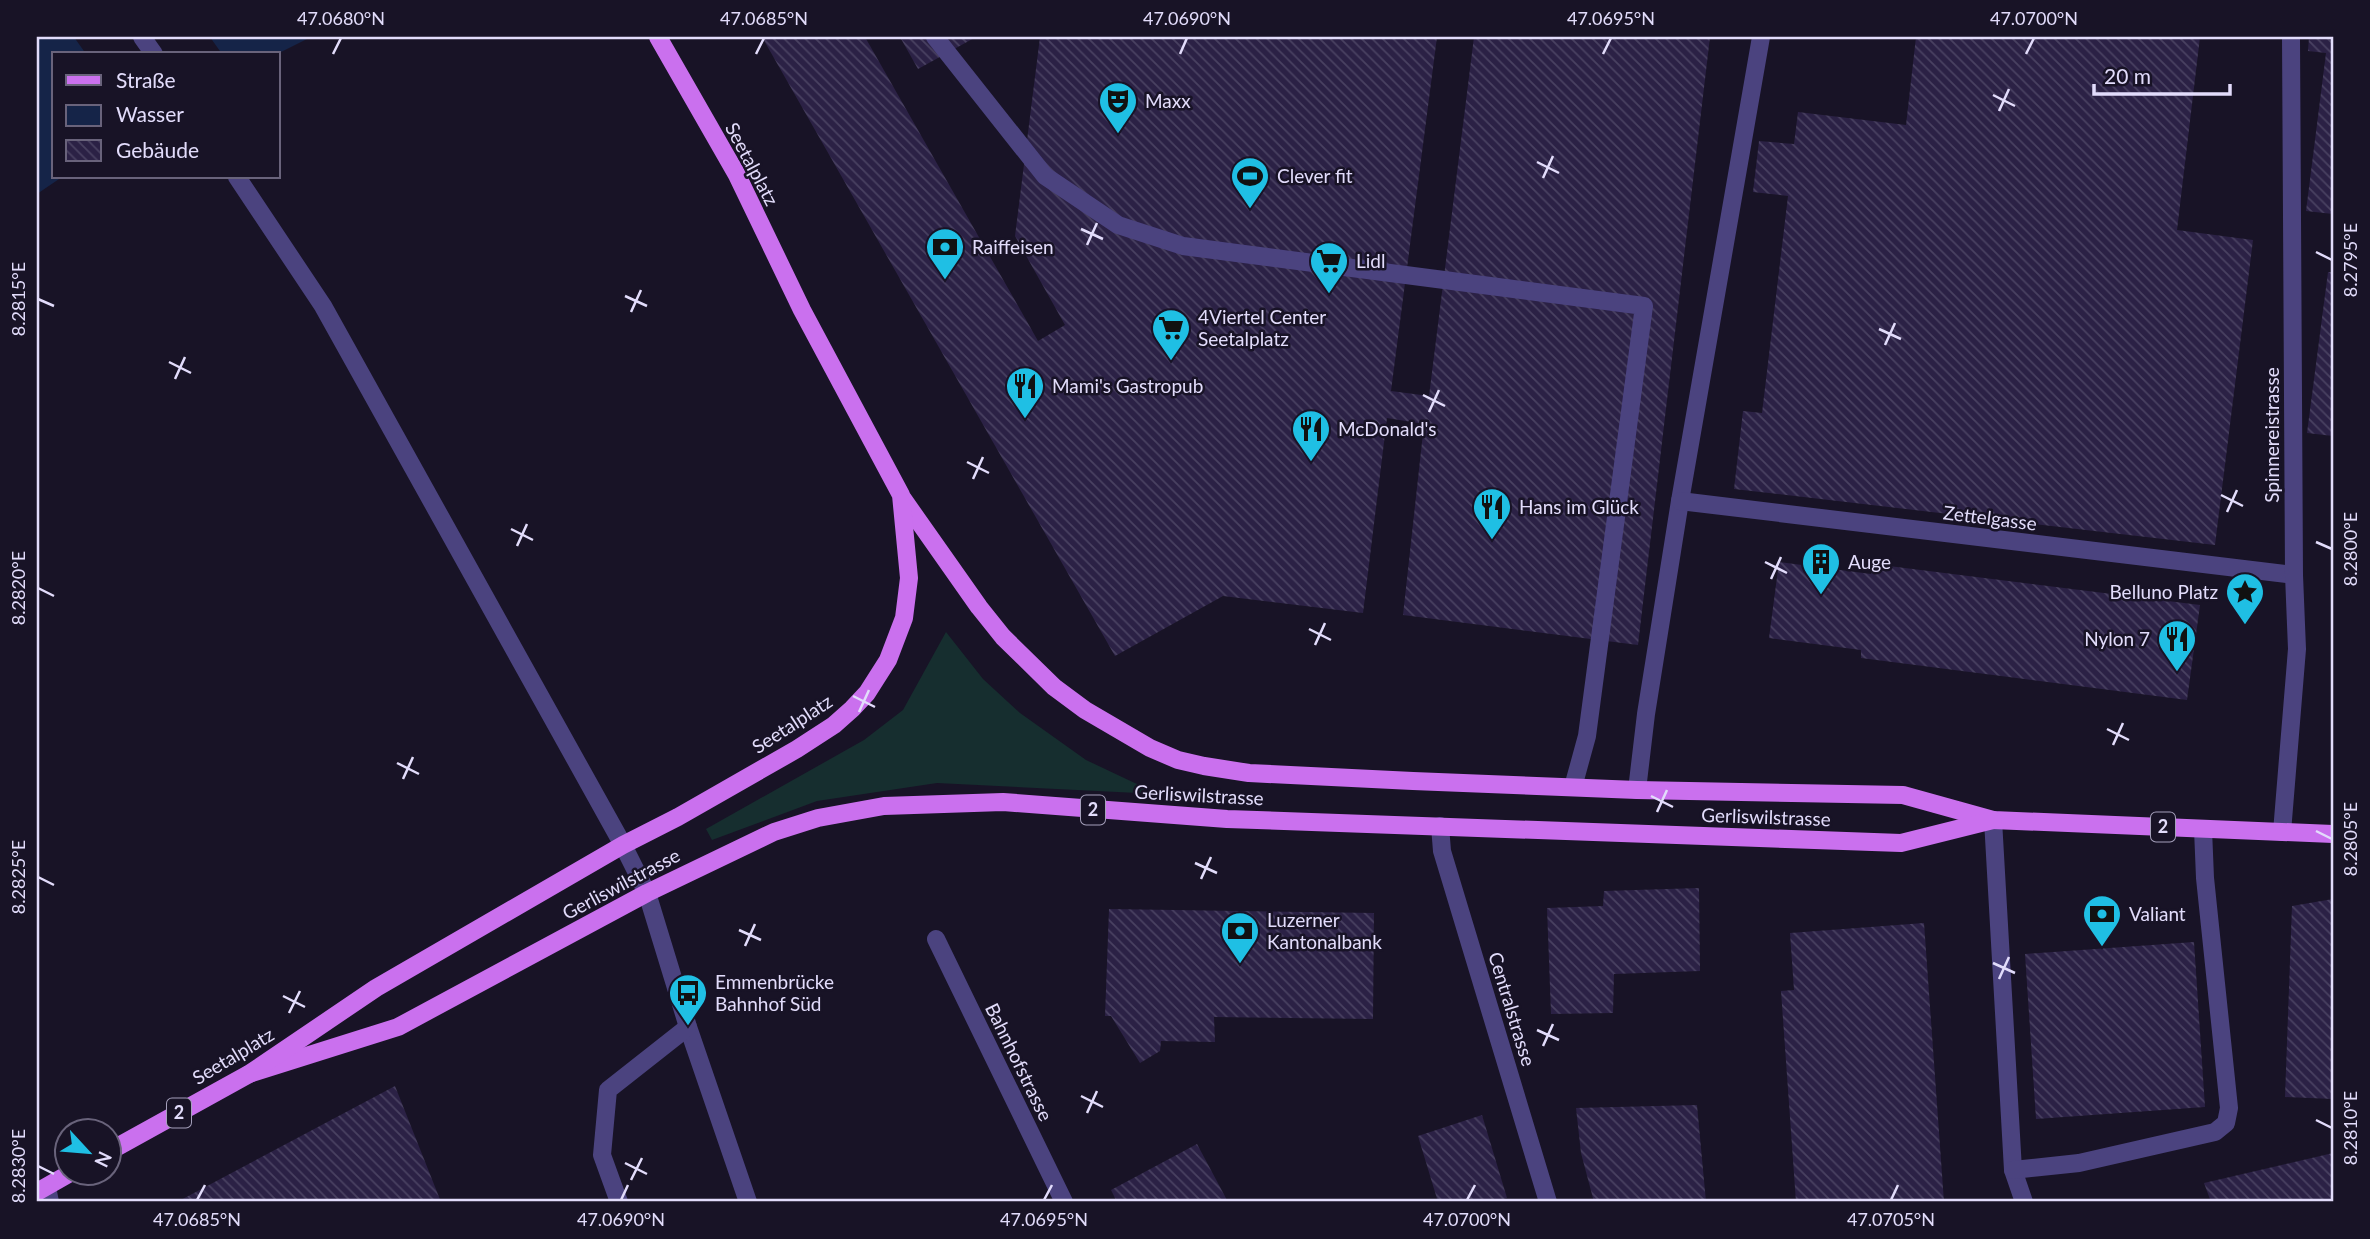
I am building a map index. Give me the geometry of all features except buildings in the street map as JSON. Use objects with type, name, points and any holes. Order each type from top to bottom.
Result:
[{"type":"main road","name":"Seetalplatz","points":[[122,1144],[249,1074],[376,988],[623,845],[797,749],[834,725],[867,693],[888,660],[904,618],[907,599],[909,556],[901,495],[803,310],[737,175],[658,37]]},
{"type":"main road","name":"Gerliswilstrasse","points":[[901,495],[979,607],[1054,687],[1085,710],[1150,748],[1178,760],[1249,773],[1637,790],[1903,795],[1993,820],[2333,834]]},
{"type":"main road","name":"Gerliswilstrasse","points":[[249,1074],[398,1027],[647,893],[774,832],[818,818],[884,806],[1003,803],[1227,819],[1901,843],[1993,820]]},
{"type":"street","points":[[142,37],[153,52]]},
{"type":"street","points":[[935,37],[1045,176],[1118,225],[1183,246],[1644,306],[1587,736],[1573,787]]},
{"type":"street","points":[[1637,790],[1646,714],[1681,501],[1761,37]]},
{"type":"street","name":"Spinnereistrasse","points":[[2282,832],[2297,649],[2294,575],[2291,37]]},
{"type":"street","points":[[238,178],[323,306],[623,845],[647,893],[688,1027],[748,1202]]},
{"type":"street","name":"Zettelgasse","points":[[1681,501],[2294,575]]},
{"type":"street","points":[[1993,820],[2013,1170],[2024,1202]]},
{"type":"street","name":"Centralstrasse","points":[[1440,827],[1442,850],[1548,1202]]},
{"type":"street","points":[[2013,1170],[2079,1163],[2215,1132],[2226,1123],[2230,1108],[2205,878],[2203,829]]},
{"type":"street","name":"Bahnhofstrasse","points":[[936,939],[1064,1202]]},
{"type":"street","points":[[619,1202],[602,1155],[608,1090],[688,1027]]},
{"type":"green space","points":[[946,632],[983,679],[1020,713],[1086,760],[1158,794],[937,783],[817,801],[712,840],[706,829],[864,740],[903,710]]},
{"type":"water","points":[[37,37],[311,37],[280,52],[52,52],[52,178],[61,178],[37,194]]},
{"type":"pier","points":[[74,37],[210,37],[221,52],[85,52]]},
{"type":"place","name":"Maxx","points":[[1118,135]]},
{"type":"place","name":"Clever fit","points":[[1250,210]]},
{"type":"place","name":"Raiffeisen","points":[[945,281]]},
{"type":"place","name":"Lidl","points":[[1329,295]]},
{"type":"place","name":"4Viertel Center Seetalplatz","points":[[1171,362]]},
{"type":"place","name":"Mami's Gastropub","points":[[1025,420]]},
{"type":"place","name":"McDonald's","points":[[1311,463]]},
{"type":"place","name":"Hans im Glück","points":[[1492,541]]},
{"type":"place","name":"Auge","points":[[1821,596]]},
{"type":"place","name":"Belluno Platz","points":[[2245,626]]},
{"type":"place","name":"Nylon 7","points":[[2177,673]]},
{"type":"place","name":"Valiant","points":[[2102,948]]},
{"type":"place","name":"Luzerner Kantonalbank","points":[[1240,965]]},
{"type":"place","name":"Emmenbrücke Bahnhof Süd","points":[[688,1027]]}]
